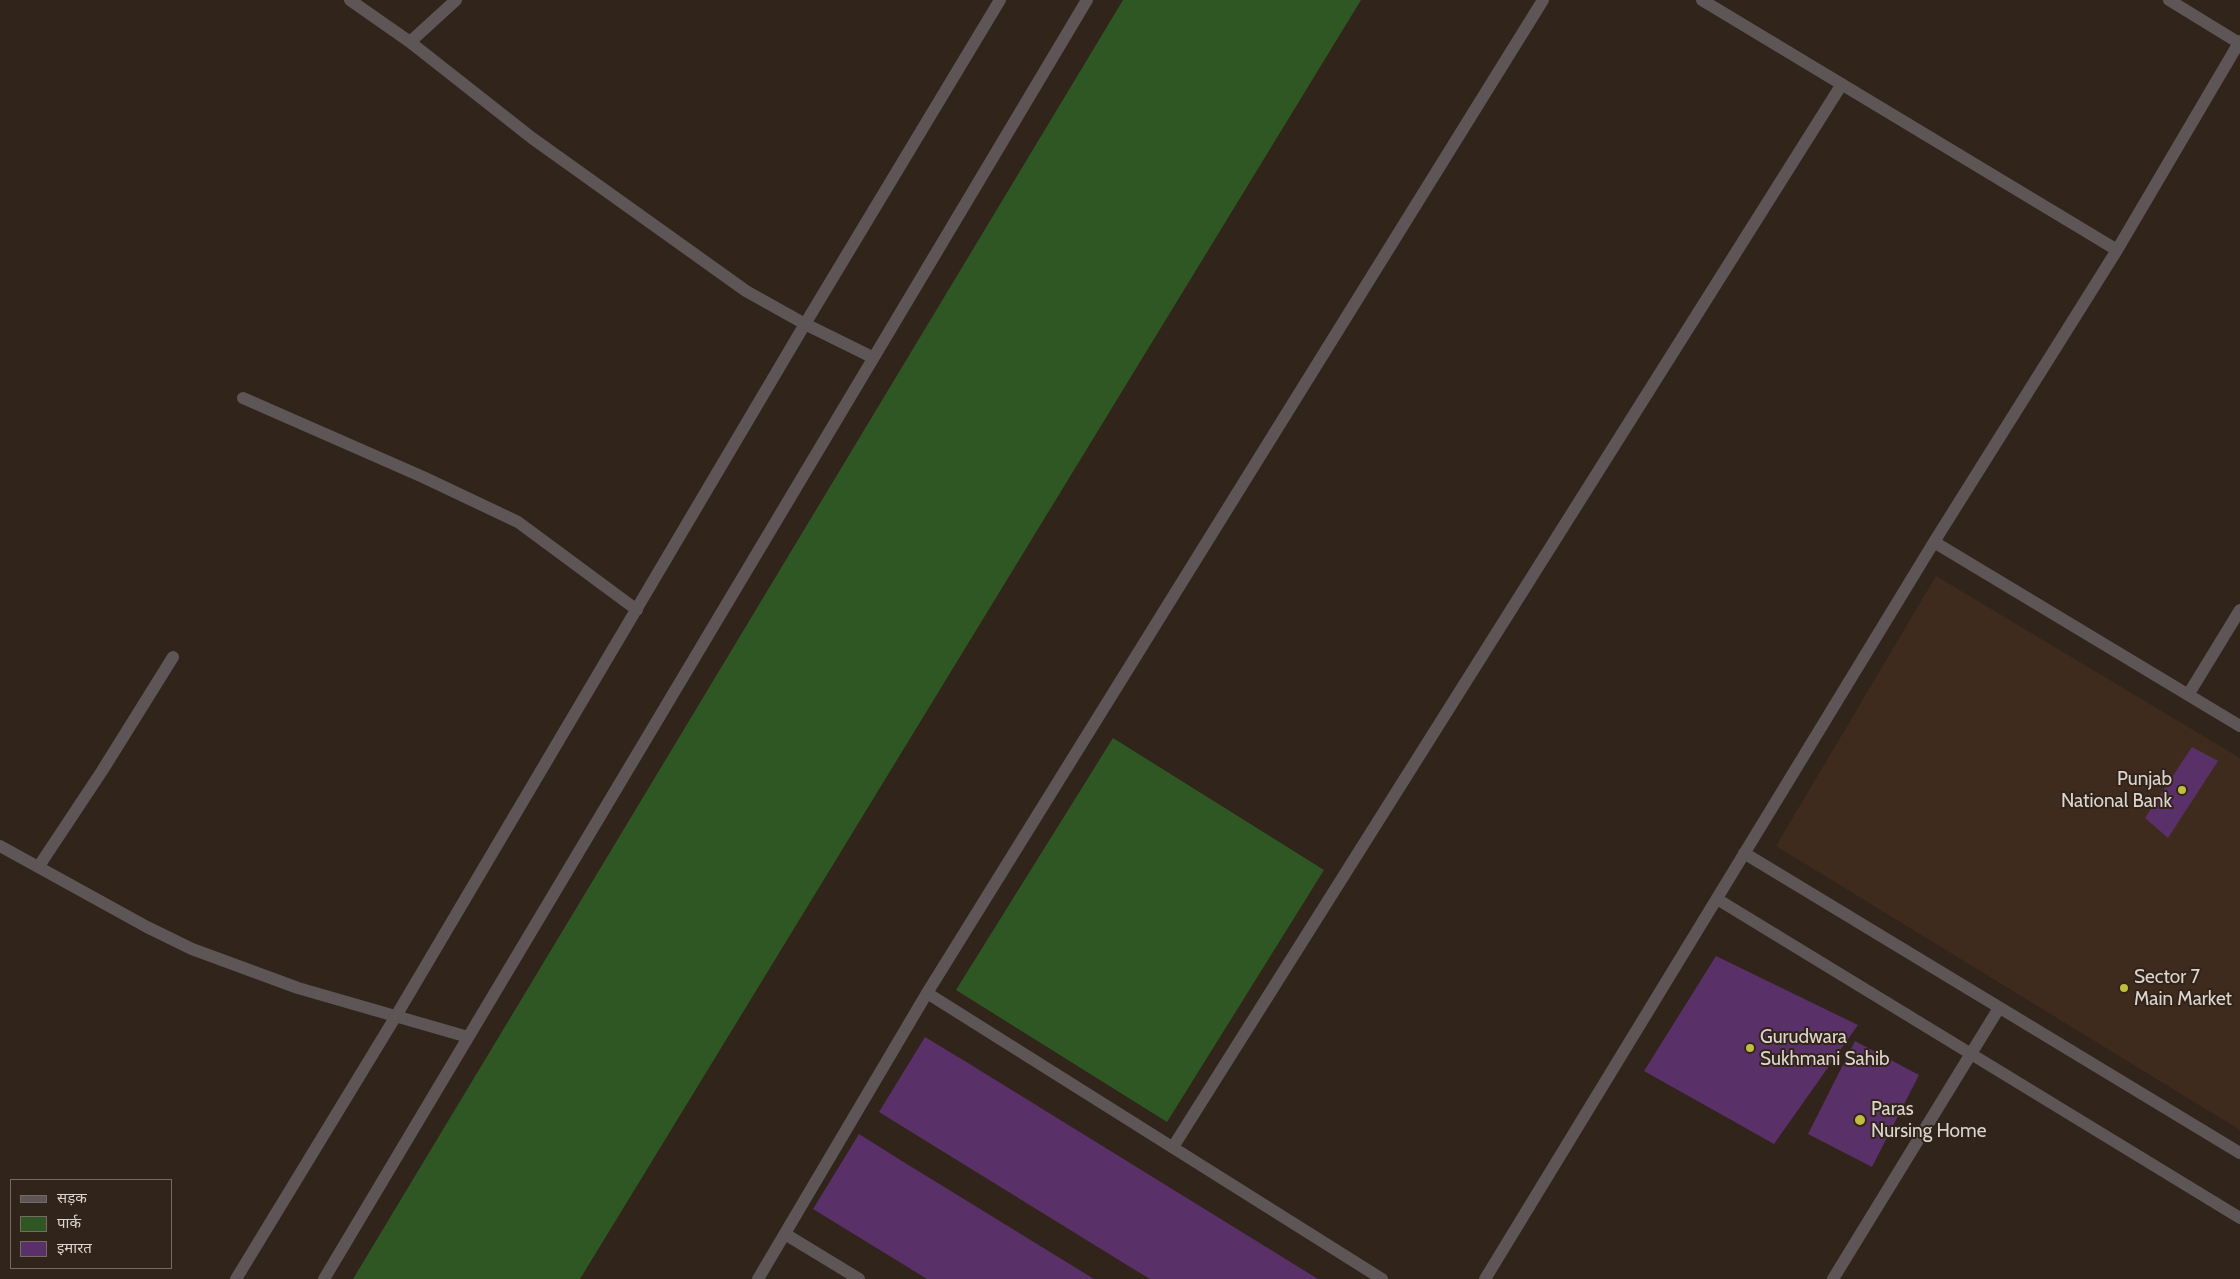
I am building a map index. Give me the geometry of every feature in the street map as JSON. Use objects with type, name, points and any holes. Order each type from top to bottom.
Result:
[{"type":"street","points":[[350,0],[410,42],[532,138],[746,291],[805,324],[872,357]]},
{"type":"street","points":[[410,42],[456,0]]},
{"type":"street","points":[[236,1279],[396,1016],[805,324],[1000,0]]},
{"type":"street","points":[[324,1279],[872,357],[1087,0]]},
{"type":"street","points":[[758,1279],[927,993],[1543,0]]},
{"type":"street","points":[[1702,0],[2117,250]]},
{"type":"street","points":[[1485,1279],[1934,542],[2117,250],[2240,42],[2169,0]]},
{"type":"street","points":[[1173,1147],[1842,84]]},
{"type":"street","points":[[243,398],[423,477],[518,522],[636,610]]},
{"type":"street","points":[[1934,542],[2240,726]]},
{"type":"street","points":[[2188,695],[2240,610]]},
{"type":"street","points":[[39,866],[102,771],[173,657]]},
{"type":"street","points":[[0,846],[39,866],[147,928],[192,949],[298,988],[468,1037]]},
{"type":"street","points":[[1744,854],[2240,1153]]},
{"type":"street","points":[[1717,899],[2240,1218]]},
{"type":"street","points":[[927,993],[1382,1279]]},
{"type":"street","points":[[1833,1279],[1999,1008]]},
{"type":"street","points":[[785,1234],[859,1279]]},
{"type":"shaded area","name":"Sector 7 Main Market","points":[[1936,576],[2240,758],[2240,1130],[1776,846]]},
{"type":"green space","points":[[1123,0],[1361,0],[580,1279],[353,1279]]},
{"type":"green space","points":[[1113,738],[1324,870],[1167,1122],[956,990]]},
{"type":"building","name":"Punjab National Bank","points":[[2192,747],[2218,761],[2168,838],[2145,818]]},
{"type":"building","name":"Gurudwara Sukhmani Sahib","points":[[1716,956],[1858,1025],[1774,1144],[1644,1071]]},
{"type":"building","points":[[925,1037],[1318,1279],[1150,1279],[1135,1270],[879,1112]]},
{"type":"building","points":[[1855,1041],[1919,1075],[1872,1167],[1808,1134]]},
{"type":"building","points":[[859,1134],[1094,1279],[927,1279],[813,1209]]},
{"type":"place","name":"Punjab National Bank","points":[[2182,790]]},
{"type":"place","name":"Sector 7 Main Market","points":[[2124,988]]},
{"type":"place","name":"Gurudwara Sukhmani Sahib","points":[[1750,1048]]},
{"type":"place","name":"Paras Nursing Home","points":[[1860,1120]]}]
